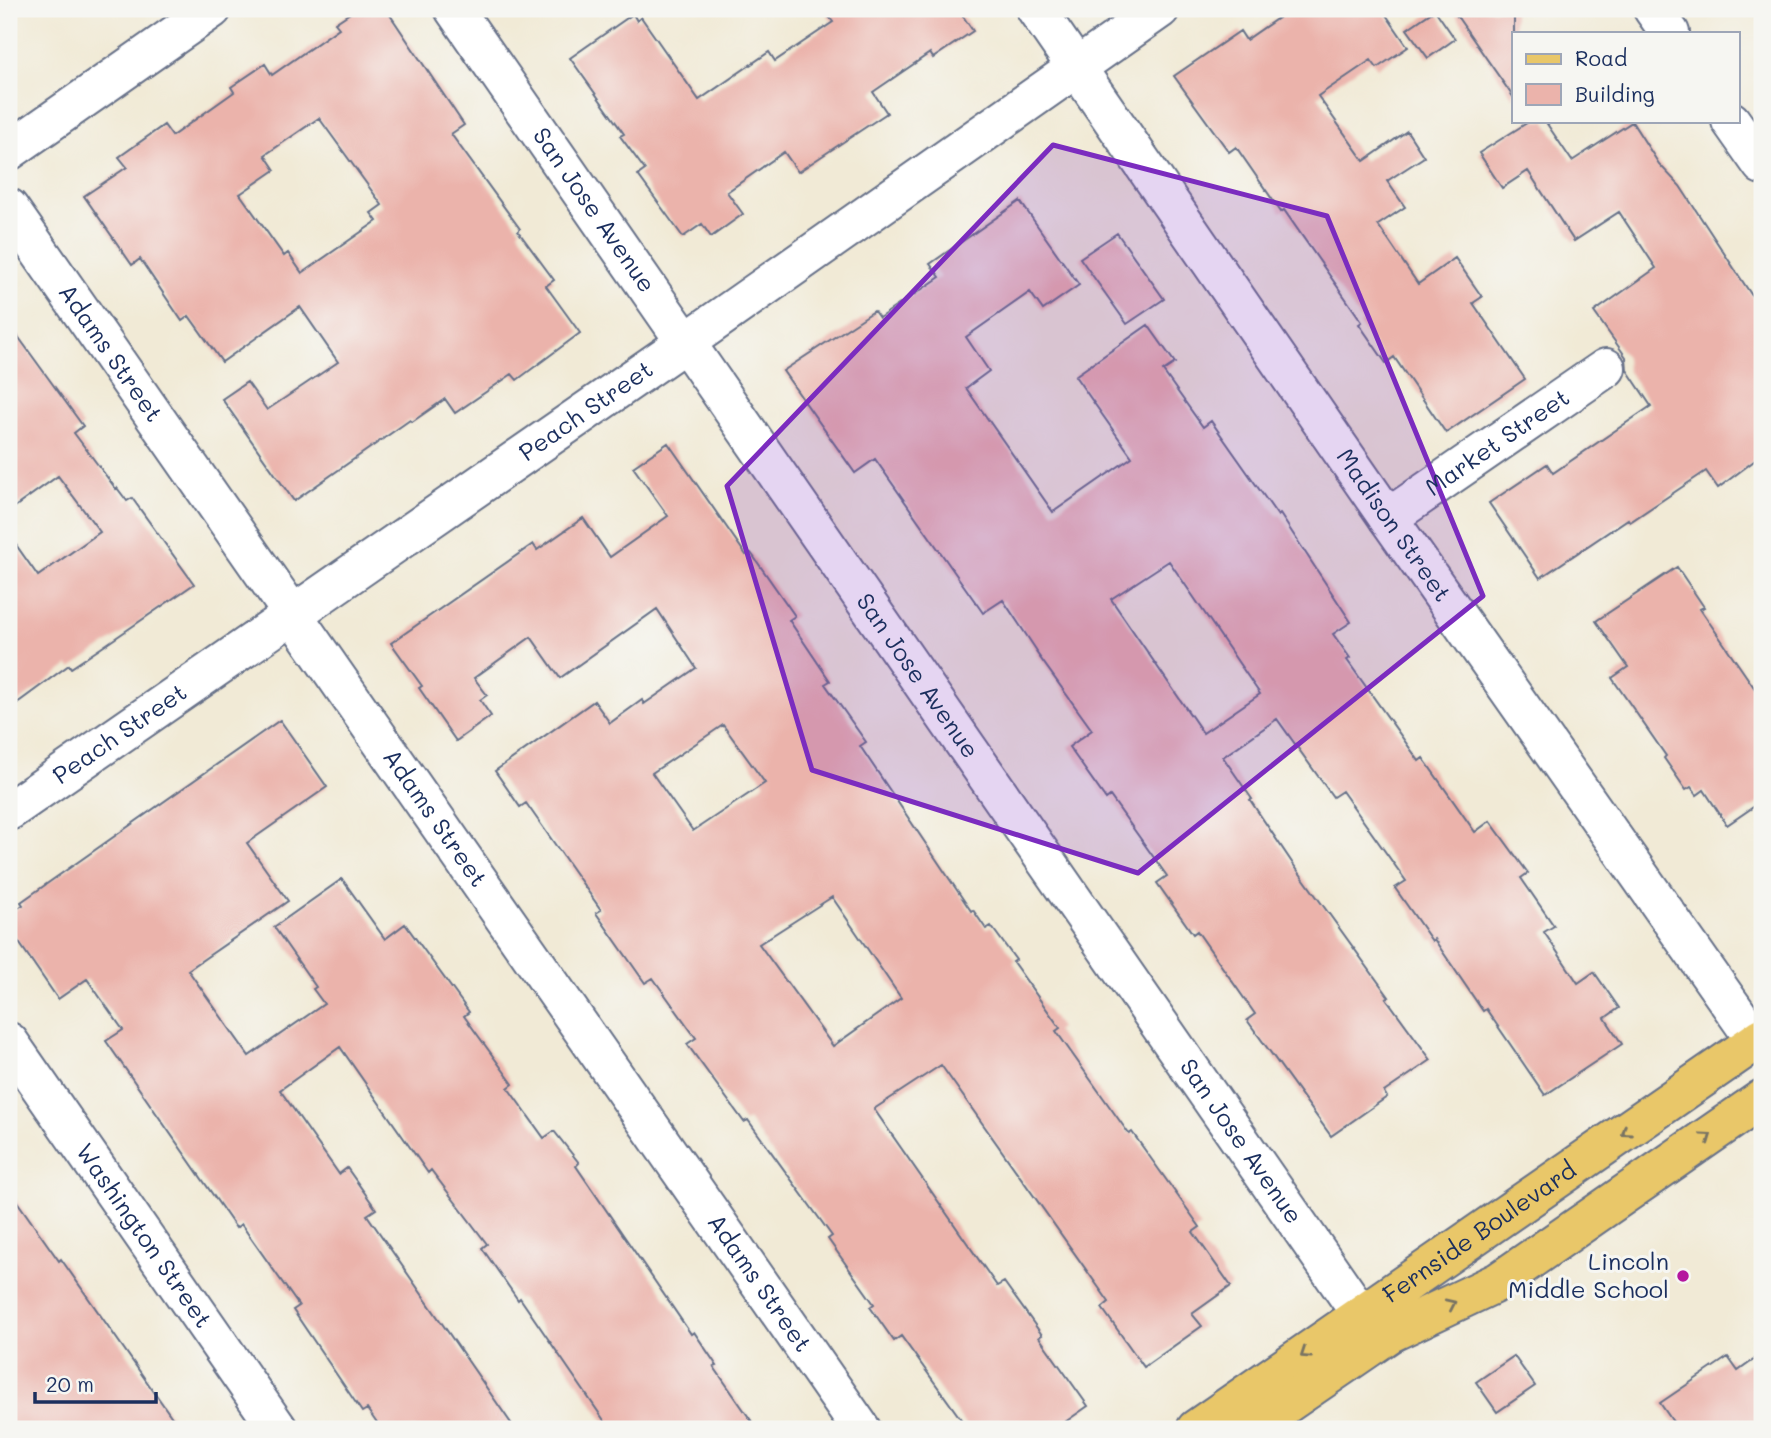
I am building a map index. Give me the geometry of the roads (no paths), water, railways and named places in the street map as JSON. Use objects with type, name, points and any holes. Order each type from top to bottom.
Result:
[{"type":"main road","name":"Fernside Boulevard","points":[[1250,1429],[1376,1324],[1690,1087],[1759,1039]]},
{"type":"main road","points":[[1570,1232],[1587,1192],[1671,1127],[1690,1087]]},
{"type":"main road","name":"Fernside Boulevard","points":[[1196,1429],[1376,1324],[1498,1282],[1762,1098]]},
{"type":"street","points":[[9,151],[212,9]]},
{"type":"street","name":"San Jose Avenue","points":[[454,9],[1376,1324]]},
{"type":"street","name":"Madison Street","points":[[1035,9],[1388,518],[1759,1039]]},
{"type":"street","name":"Peach Street","points":[[9,811],[686,342],[1160,9]]},
{"type":"street","points":[[1653,9],[1669,32]]},
{"type":"street","points":[[1732,122],[1762,165]]},
{"type":"street","name":"Adams Street","points":[[9,208],[861,1429]]},
{"type":"street","name":"Market Street","points":[[1388,518],[1606,368]]},
{"type":"street","name":"Washington Street","points":[[9,1042],[278,1429]]},
{"type":"place","name":"Lincoln Middle School","points":[[1683,1276]]}]
